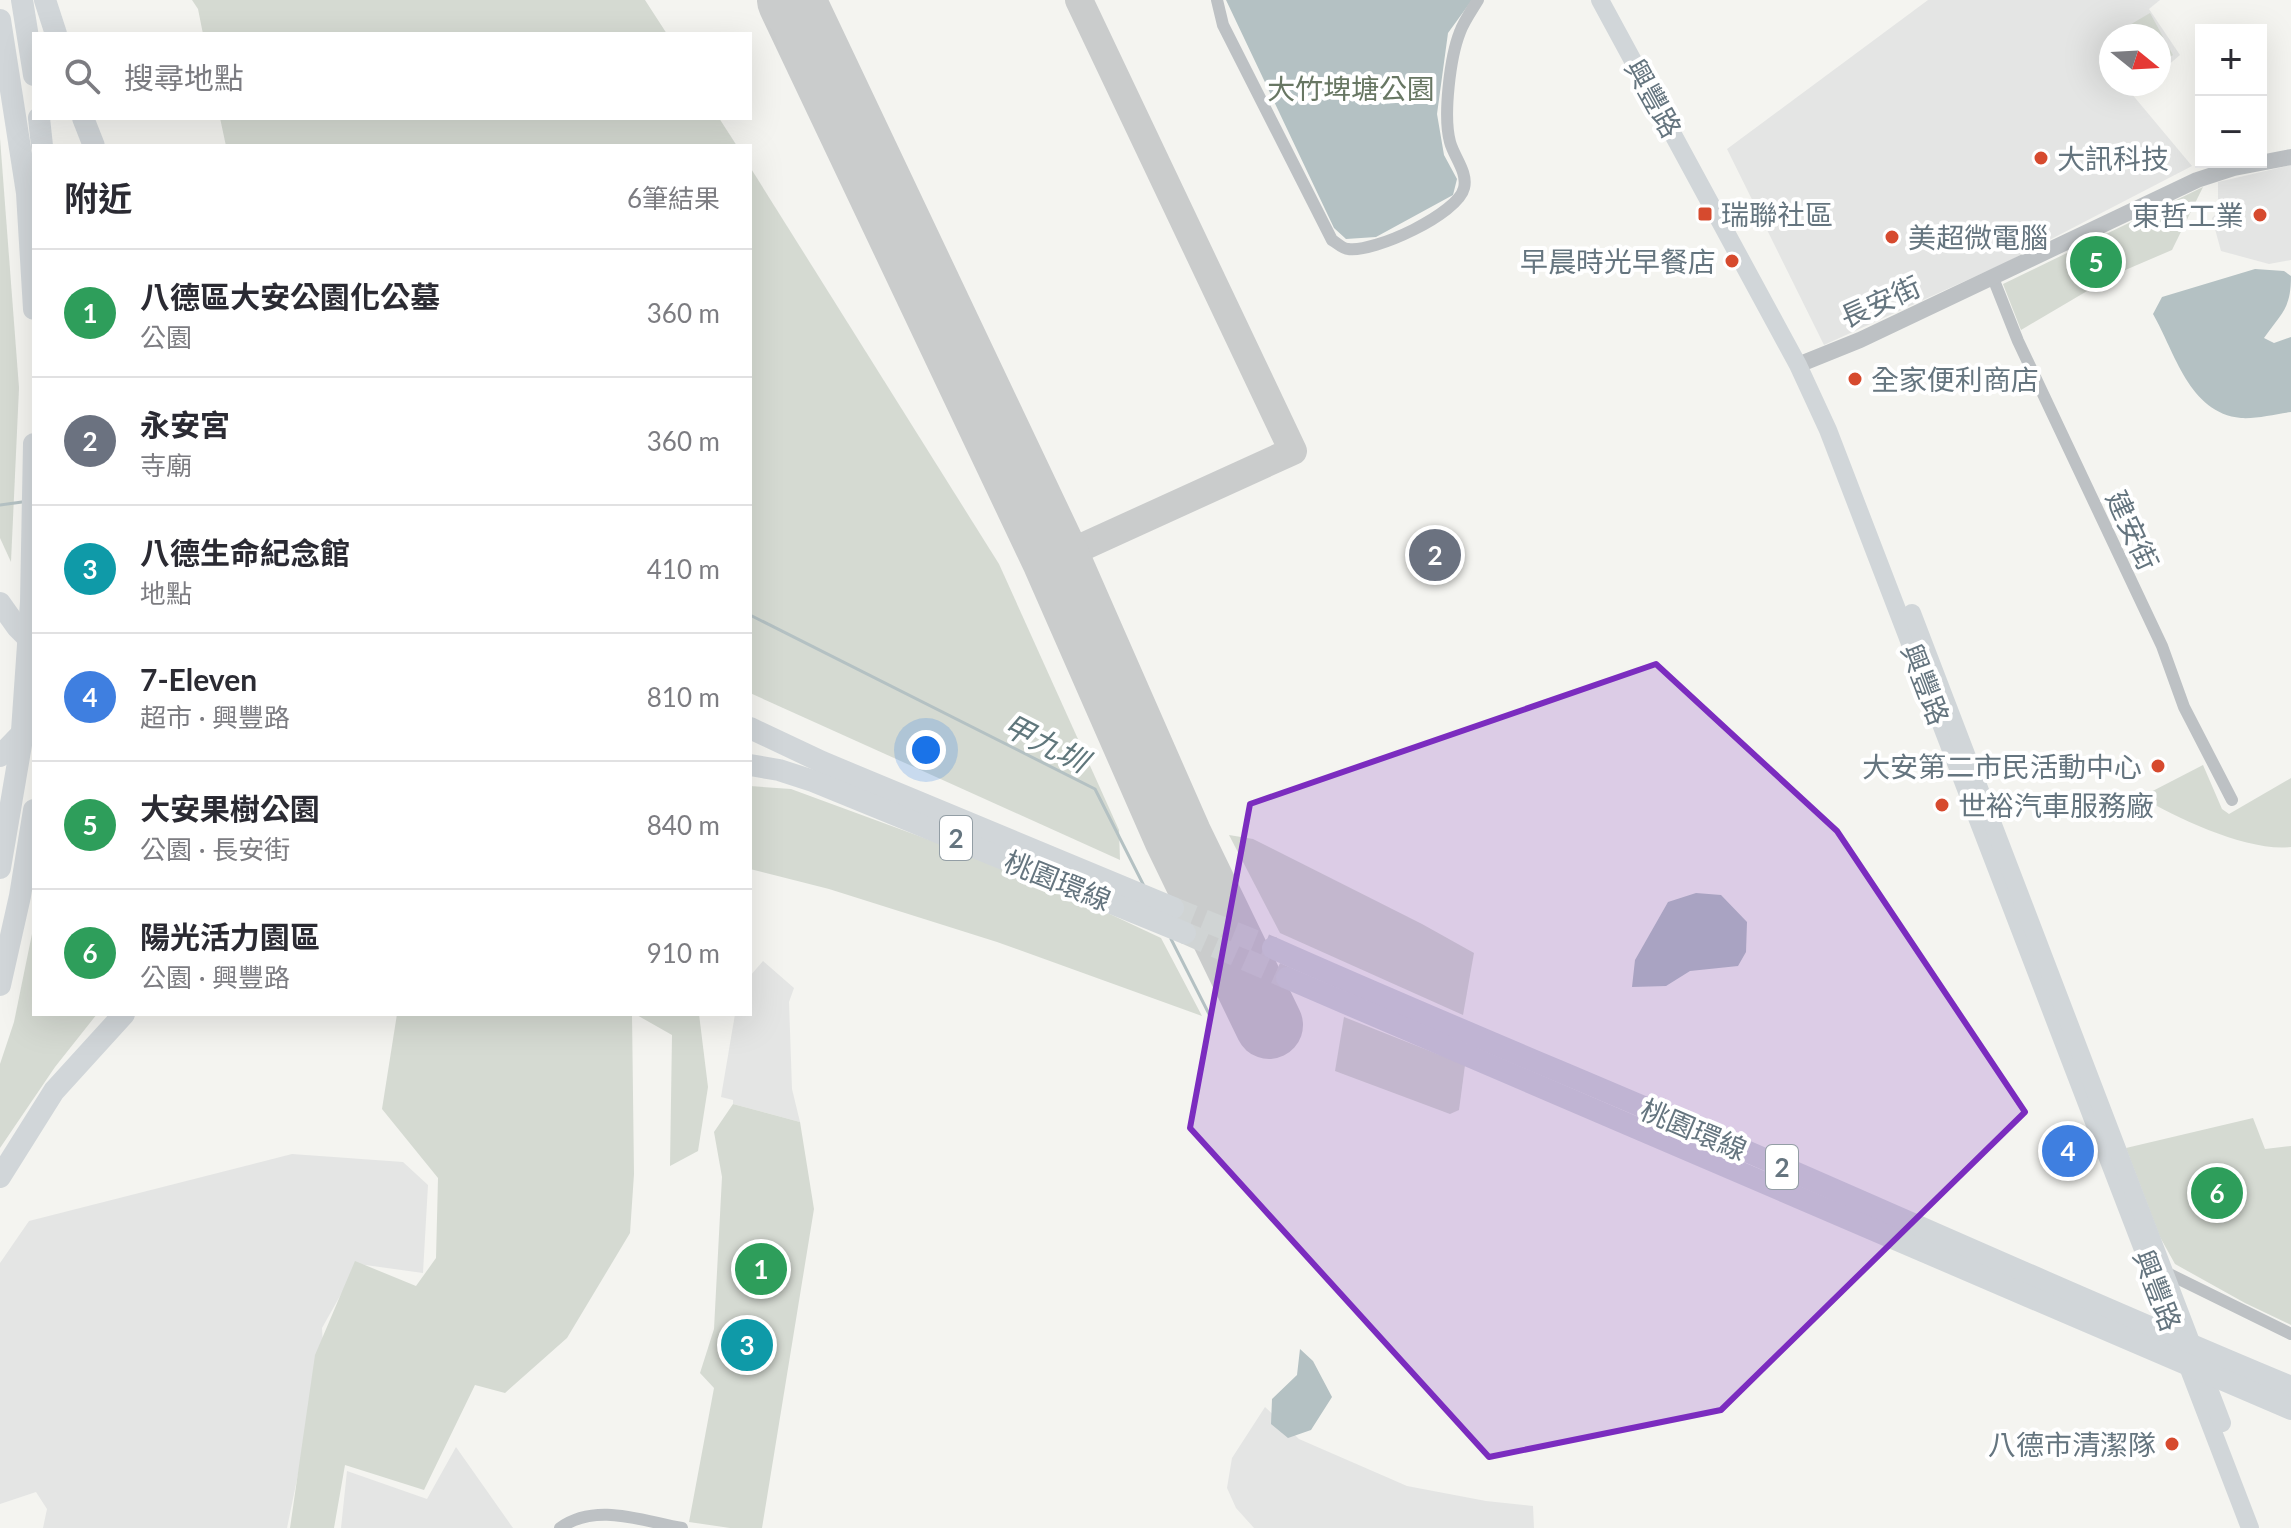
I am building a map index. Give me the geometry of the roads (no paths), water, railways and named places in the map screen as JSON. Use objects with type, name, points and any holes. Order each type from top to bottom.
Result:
[{"type":"highway","points":[[22,0],[32,62]]},
{"type":"highway","points":[[45,0],[55,32]]},
{"type":"highway","points":[[0,20],[27,193],[32,276]]},
{"type":"highway","points":[[39,120],[42,144]]},
{"type":"highway","points":[[84,120],[93,144]]},
{"type":"highway","points":[[0,868],[21,745],[32,551]]},
{"type":"highway","points":[[0,603],[32,642]]},
{"type":"highway","points":[[0,756],[32,722]]},
{"type":"highway","name":"桃園環線","points":[[752,729],[1165,915],[813,781],[752,765]]},
{"type":"highway","points":[[0,985],[20,896],[32,822]]},
{"type":"highway","name":"桃園環線","points":[[1273,948],[1744,1150],[2098,1307],[2291,1387]]},
{"type":"highway","name":"桃園環線","points":[[1287,978],[2291,1409]]},
{"type":"highway","points":[[0,1177],[54,1091],[122,1016]]},
{"type":"main road","name":"興豐路","points":[[1600,0],[1804,362],[2148,1264],[2174,1313],[2250,1528]]},
{"type":"main road","name":"興豐路","points":[[1615,0],[1849,450],[2166,1272],[2174,1313]]},
{"type":"main road","name":"興豐路","points":[[2203,1391],[2262,1528]]},
{"type":"street","points":[[1217,0],[1223,25],[1332,240],[1346,250],[1392,240],[1442,212],[1463,193],[1466,180],[1450,141],[1447,98],[1459,34],[1478,0]]},
{"type":"street","name":"長安街","points":[[1804,362],[1860,340],[2197,180],[2234,168],[2291,157]]},
{"type":"street","name":"建安街","points":[[1993,278],[2018,341],[2162,646],[2184,707],[2232,800]]},
{"type":"street","points":[[2148,1264],[2291,1334]]},
{"type":"street","points":[[560,1528],[574,1518],[607,1514],[682,1528]]},
{"type":"waterway","name":"甲九圳","points":[[0,505],[22,502]]},
{"type":"waterway","name":"甲九圳","points":[[752,616],[1095,789],[1144,886]]},
{"type":"waterway","name":"甲九圳","points":[[1171,939],[1211,1018]]},
{"type":"tunnel","points":[[1173,908],[1273,948]]},
{"type":"tunnel","points":[[1185,933],[1287,978]]},
{"type":"place","name":"大訊科技","points":[[2041,158]]},
{"type":"place","name":"瑞聯社區","points":[[1705,214]]},
{"type":"place","name":"東哲工業","points":[[2260,215]]},
{"type":"place","name":"美超微電腦","points":[[1892,237]]},
{"type":"place","name":"早晨時光早餐店","points":[[1732,261]]},
{"type":"place","name":"大安果樹公園","points":[[2096,262]]},
{"type":"place","name":"全家便利商店","points":[[1855,379]]},
{"type":"place","name":"永安宮","points":[[1435,555]]},
{"type":"place","name":"大安第二市民活動中心","points":[[2158,766]]},
{"type":"place","name":"世裕汽車服務廠","points":[[1942,805]]},
{"type":"place","name":"7-Eleven","points":[[2068,1151]]},
{"type":"place","name":"陽光活力園區","points":[[2217,1193]]},
{"type":"place","name":"八德區大安公園化公墓","points":[[761,1269]]},
{"type":"place","name":"八德生命紀念館","points":[[747,1345]]},
{"type":"place","name":"八德市清潔隊","points":[[2172,1444]]},
{"type":"park label","name":"大竹埤塘公園","points":[[1351,88]]}]
